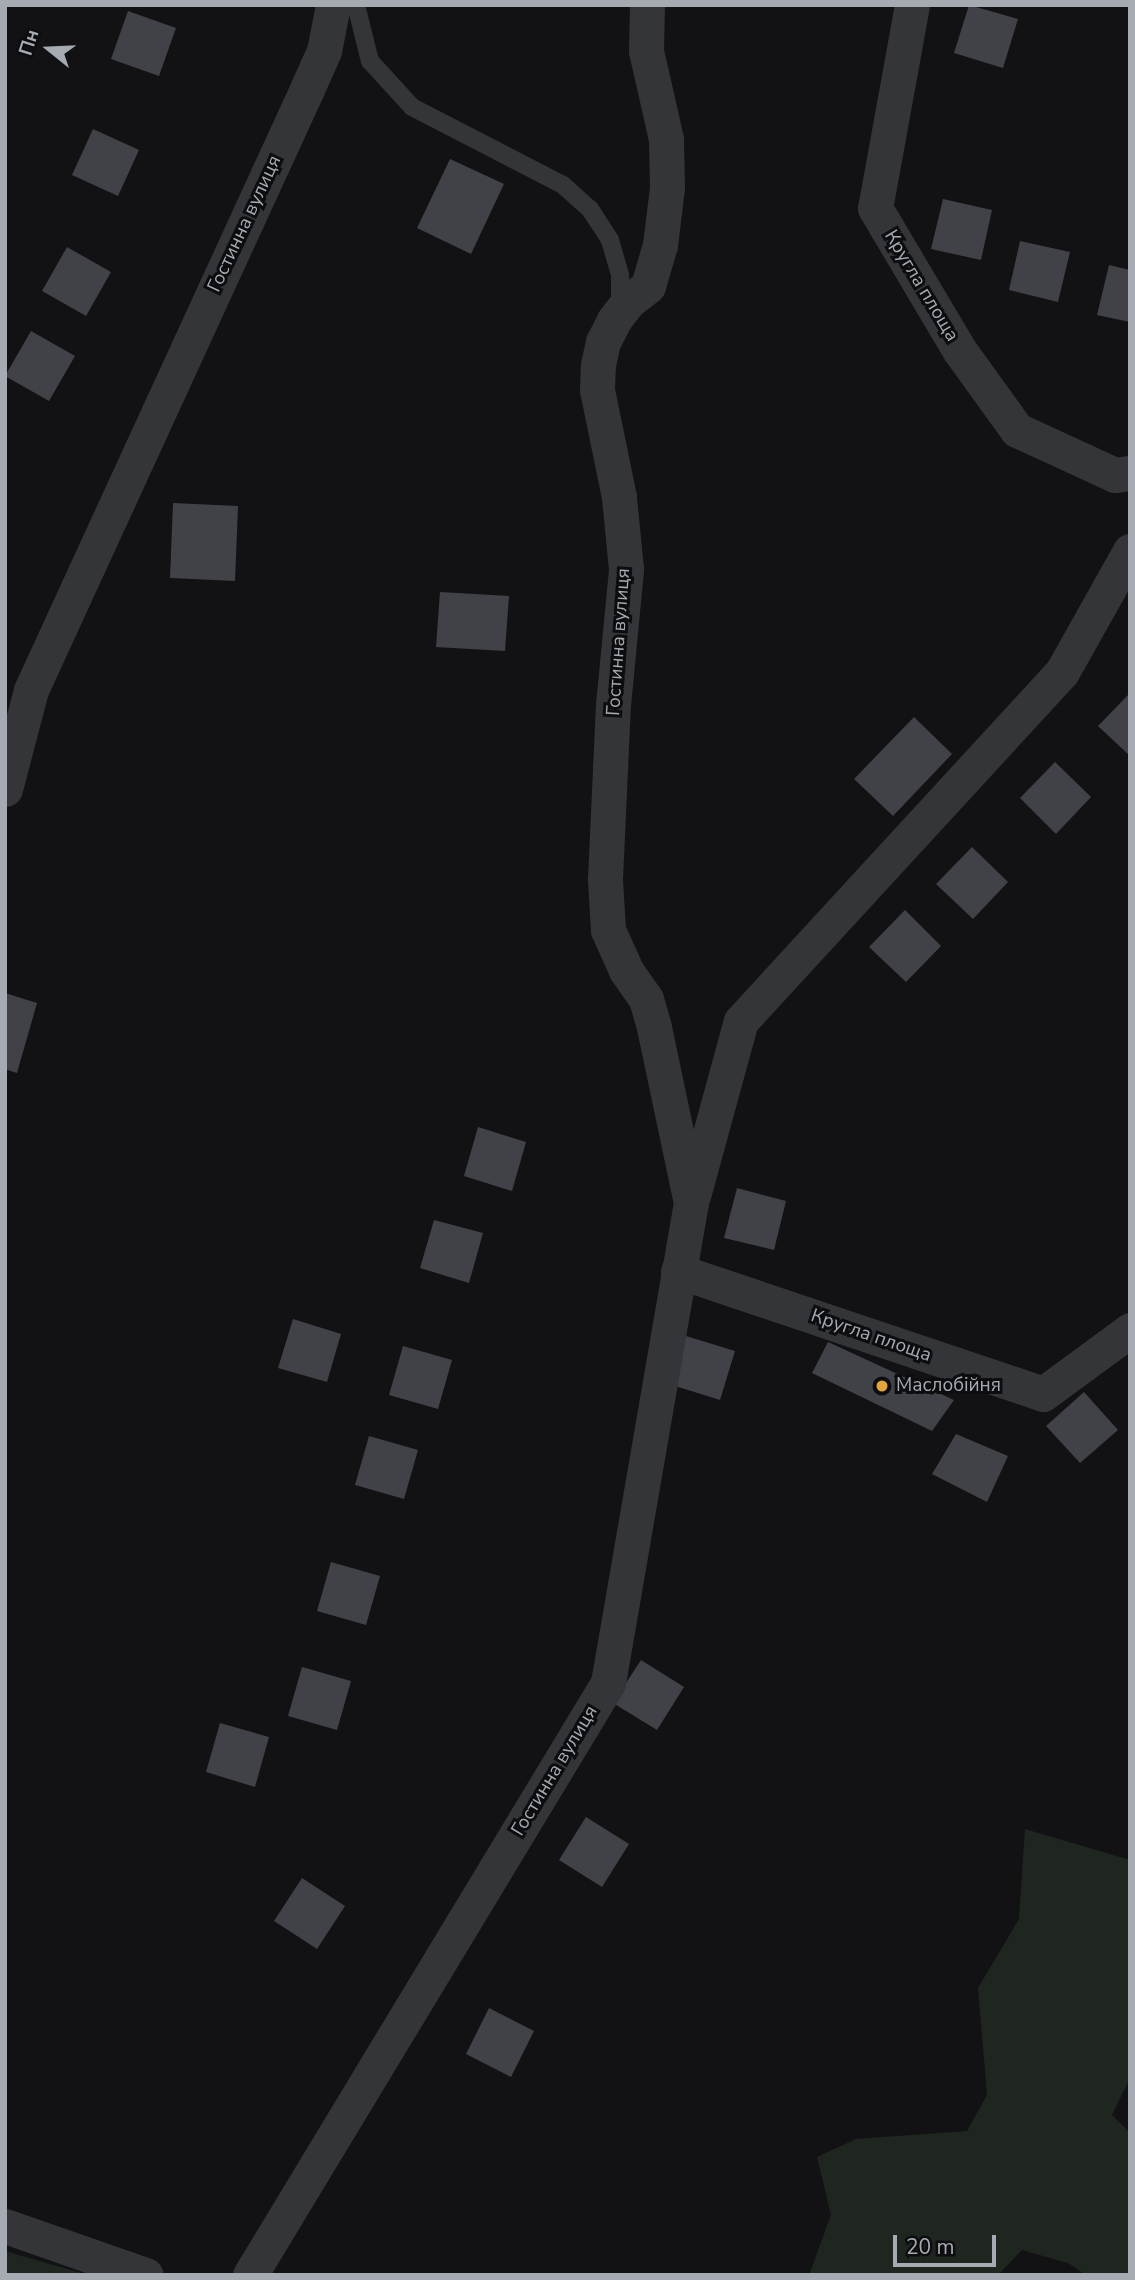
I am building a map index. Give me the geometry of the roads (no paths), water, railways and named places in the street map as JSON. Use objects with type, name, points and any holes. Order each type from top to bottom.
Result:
[{"type":"street","name":"Гостинна вулиця","points":[[5,789],[18,687],[307,89],[324,51],[333,5]]},
{"type":"street","name":"Гостинна вулиця","points":[[647,5],[646,51],[666,139],[667,188],[660,245],[648,286],[620,312],[603,342],[598,365],[597,390],[619,496],[626,569],[613,705],[605,879],[608,930],[626,970],[649,1009],[691,1203]]},
{"type":"street","name":"Кругла площа","points":[[912,5],[875,208],[960,351],[1017,430],[1115,475],[1130,473]]},
{"type":"street","name":"Гостинна вулиця","points":[[250,2275],[608,1683],[691,1203],[741,1021],[1062,672],[1130,551]]},
{"type":"street","name":"Кругла площа","points":[[678,1271],[1043,1394],[1130,1330]]},
{"type":"street","points":[[5,2226],[146,2275]]},
{"type":"lane","points":[[356,5],[370,61],[388,85],[412,107],[563,185],[590,209],[610,240],[620,276],[620,312]]},
{"type":"place","name":"Маслобійня","points":[[882,1386]]}]
